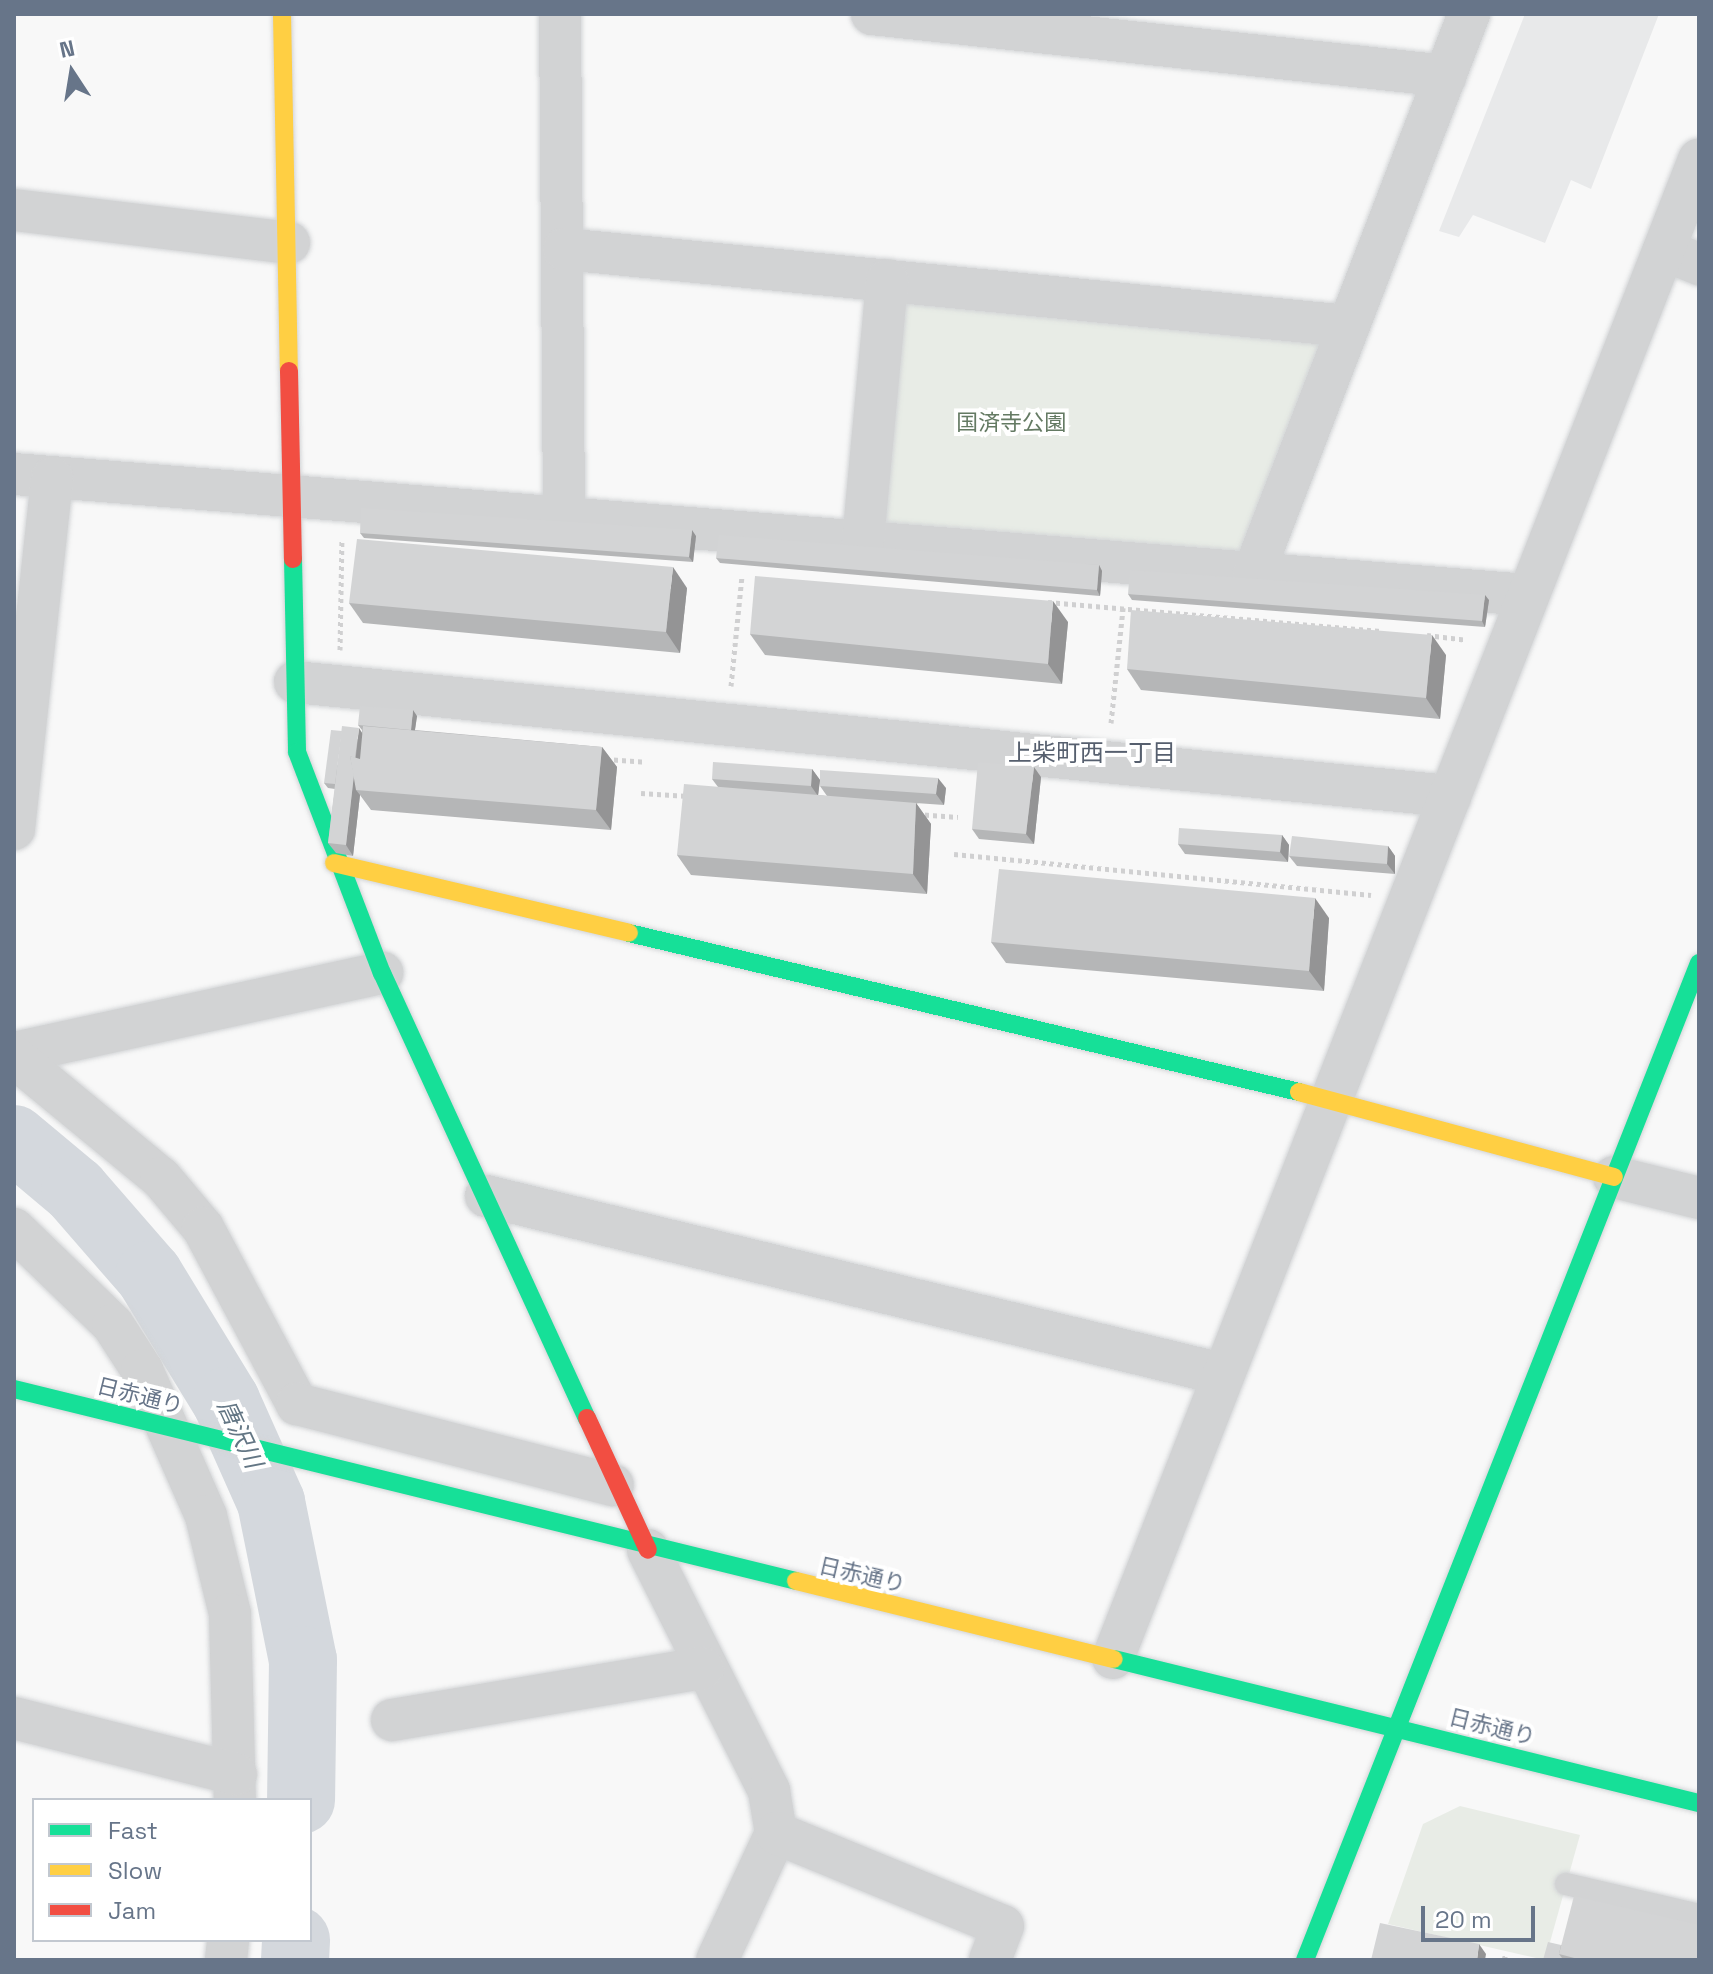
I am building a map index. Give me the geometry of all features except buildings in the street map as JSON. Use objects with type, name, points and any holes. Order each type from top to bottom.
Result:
[{"type":"street","points":[[282,14],[289,243],[289,494],[297,752],[334,863],[486,1196],[613,1485],[648,1550],[703,1668],[769,1791],[776,1833],[717,1960]]},
{"type":"street","points":[[560,14],[564,517]]},
{"type":"street","points":[[872,14],[1446,76]]},
{"type":"street","points":[[1254,572],[1469,14]]},
{"type":"street","points":[[1113,1658],[1327,1099],[1528,595],[1682,257],[1699,160]]},
{"type":"street","points":[[14,210],[289,243]]},
{"type":"street","points":[[564,249],[1348,326]]},
{"type":"street","points":[[863,541],[887,280]]},
{"type":"street","points":[[14,829],[33,476],[1528,595]]},
{"type":"street","points":[[295,682],[1450,796]]},
{"type":"street","points":[[334,863],[1327,1099],[1699,1198]]},
{"type":"street","points":[[1305,1960],[1699,963]]},
{"type":"street","points":[[14,1055],[382,973]]},
{"type":"street","points":[[14,1055],[161,1178],[203,1228],[297,1404],[613,1485]]},
{"type":"street","points":[[486,1196],[1222,1374]]},
{"type":"street","points":[[14,1229],[113,1325],[181,1431],[230,1614],[236,1787],[14,1718]]},
{"type":"street","name":"日赤通り","points":[[14,1389],[648,1550],[1113,1658],[1699,1803]]},
{"type":"street","points":[[392,1720],[703,1668]]},
{"type":"street","points":[[776,1833],[1003,1926],[990,1960]]},
{"type":"lane","points":[[1566,1884],[1699,1915]]},
{"type":"path","points":[[340,687],[342,541],[358,543]]},
{"type":"path","points":[[731,575],[757,577]]},
{"type":"path","points":[[726,725],[742,576]]},
{"type":"path","points":[[1033,601],[1388,631]]},
{"type":"path","points":[[1108,762],[1123,608]]},
{"type":"path","points":[[1419,634],[1466,638],[1465,653]]},
{"type":"path","points":[[598,758],[645,762]]},
{"type":"path","points":[[641,793],[696,796]]},
{"type":"path","points":[[912,813],[958,817]]},
{"type":"path","points":[[954,854],[1408,899]]},
{"type":"path","points":[[1504,1960],[1506,1953]]},
{"type":"shaded area","points":[[1525,14],[1659,14],[1591,189],[1571,180],[1545,243],[1473,215],[1459,237],[1439,231]]},
{"type":"green space","name":"国済寺公園","points":[[887,280],[1348,326],[1254,572],[863,541]]},
{"type":"green space","points":[[1460,1806],[1580,1835],[1545,1960],[1388,1924],[1423,1824]]},
{"type":"waterway","name":"唐沢川","points":[[14,1139],[75,1190],[149,1275],[226,1401],[271,1502],[303,1660],[301,1798]]},
{"type":"waterway","name":"唐沢川","points":[[295,1960],[296,1942]]},
{"type":"traffic: fast","points":[[293,559],[297,752],[382,973],[587,1418]]},
{"type":"traffic: fast","points":[[629,933],[1299,1092]]},
{"type":"traffic: fast","points":[[1305,1960],[1699,963]]},
{"type":"traffic: fast","points":[[14,1389],[796,1581]]},
{"type":"traffic: fast","points":[[1114,1659],[1699,1803]]},
{"type":"traffic: slow","points":[[282,14],[289,371]]},
{"type":"traffic: slow","points":[[334,863],[629,933]]},
{"type":"traffic: slow","points":[[1299,1092],[1614,1177]]},
{"type":"traffic: slow","points":[[796,1581],[1114,1659]]},
{"type":"traffic: jam","points":[[289,371],[293,559]]},
{"type":"traffic: jam","points":[[587,1418],[648,1550]]},
{"type":"district","name":"上柴町西一丁目","points":[[1092,753]]}]
